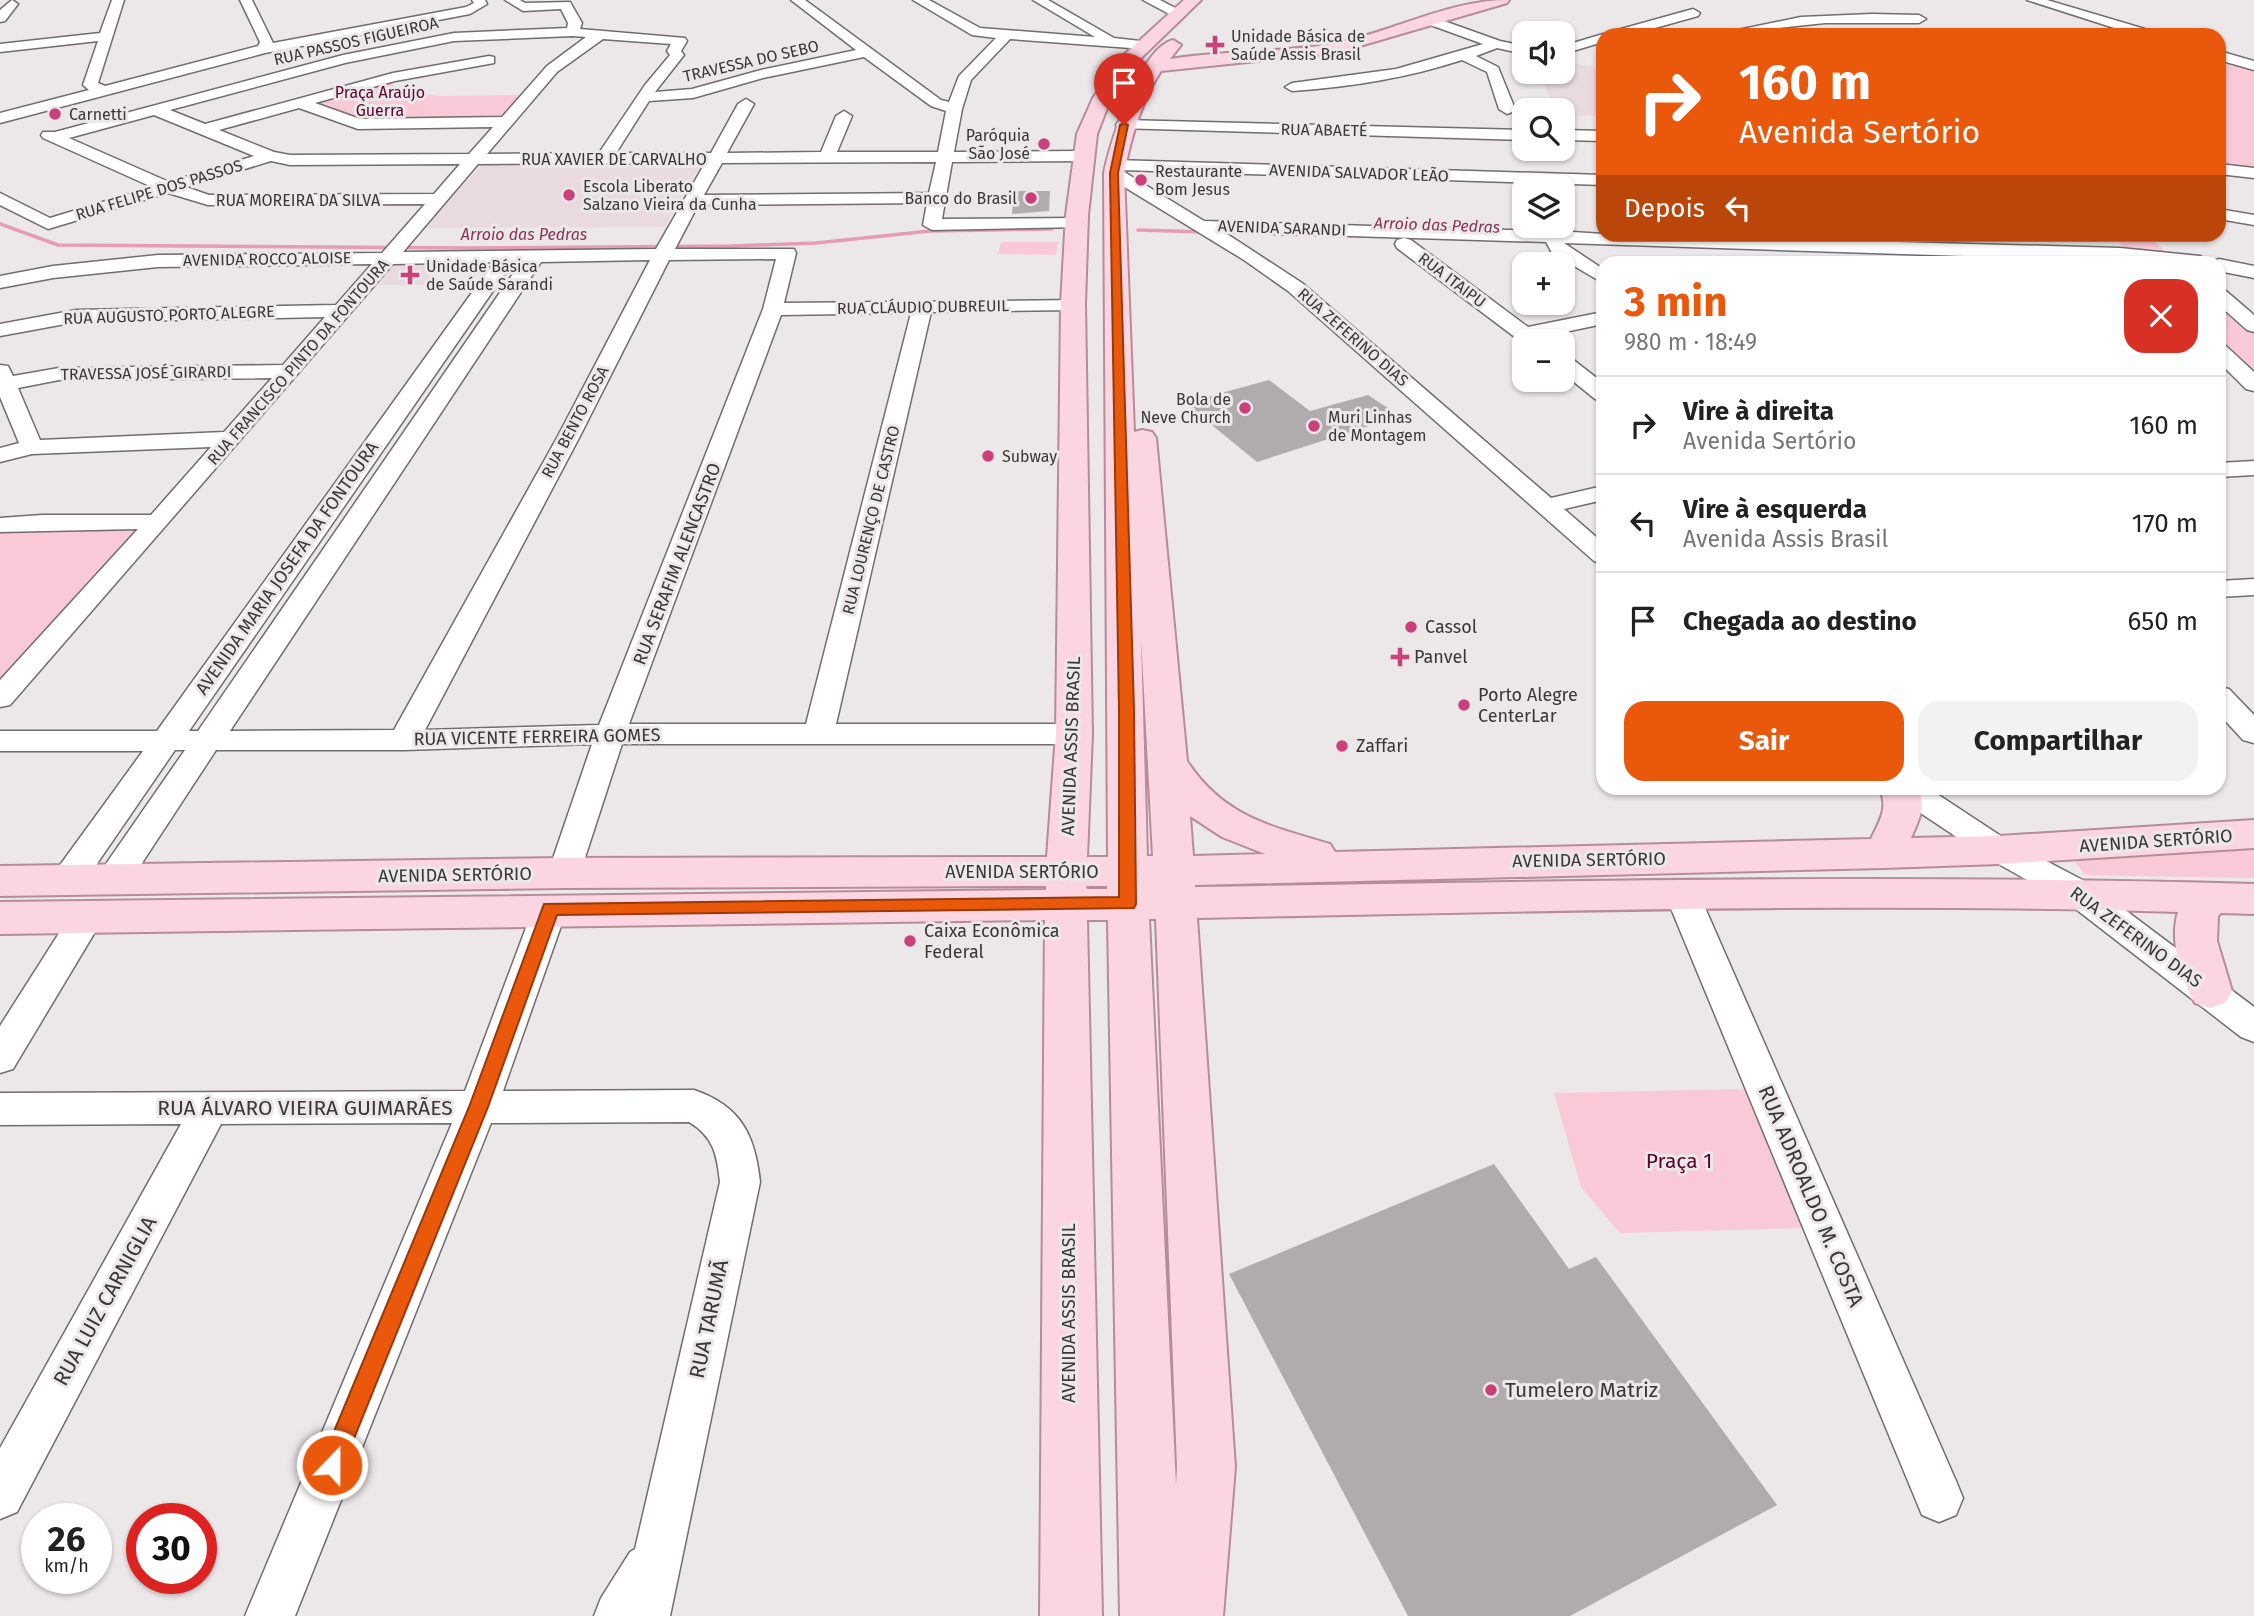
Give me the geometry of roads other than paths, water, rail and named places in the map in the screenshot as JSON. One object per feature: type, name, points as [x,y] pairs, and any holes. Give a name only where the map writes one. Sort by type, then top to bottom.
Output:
[{"type":"main road","name":"AVENIDA ASSIS BRASIL","points":[[1071,1616],[1066,889],[1074,734],[1073,303],[1076,223],[1087,134],[1102,98],[1123,68],[1146,43],[1193,0]]},
{"type":"main road","points":[[1123,68],[1157,63],[1291,55],[1354,44],[1501,0]]},
{"type":"main road","points":[[1178,13],[1187,31],[1157,63],[1128,112],[1114,169],[1126,710],[1150,887],[1206,1467],[1192,1616]]},
{"type":"main road","points":[[1102,98],[1107,103],[1104,114],[1106,117],[1116,124],[1124,125]]},
{"type":"main road","points":[[1083,156],[1101,170],[1114,169]]},
{"type":"main road","points":[[1117,345],[1138,401],[1168,761],[1150,887],[1151,1616]]},
{"type":"main road","points":[[1126,710],[1168,761],[1192,797],[1221,821],[1263,841],[1359,864]]},
{"type":"main road","points":[[1884,854],[1901,817],[1902,795]]},
{"type":"main road","name":"AVENIDA SERTÓRIO","points":[[1150,887],[1359,864],[1884,854],[2077,847],[2254,834]]},
{"type":"main road","points":[[2077,847],[2062,861],[2063,872],[2080,894]]},
{"type":"main road","name":"AVENIDA SERTÓRIO","points":[[0,881],[113,880],[557,891],[1150,887],[1682,894],[2080,894],[2254,899]]},
{"type":"main road","name":"AVENIDA SERTÓRIO","points":[[0,918],[87,917],[557,891]]},
{"type":"main road","points":[[2210,898],[2198,913],[2197,940],[2199,960],[2210,991]]},
{"type":"street","points":[[104,91],[90,85],[118,0]]},
{"type":"street","points":[[246,0],[265,45]]},
{"type":"street","points":[[797,0],[936,103],[954,109]]},
{"type":"street","points":[[919,0],[977,32],[1100,39]]},
{"type":"street","points":[[1029,0],[1100,39]]},
{"type":"street","points":[[1039,0],[1100,39]]},
{"type":"street","points":[[1149,0],[1178,13]]},
{"type":"street","points":[[1864,0],[1893,28]]},
{"type":"street","points":[[1763,28],[1785,23],[1883,18],[1923,23],[1901,0]]},
{"type":"street","points":[[2033,0],[2127,28]]},
{"type":"street","points":[[2049,0],[2143,28]]},
{"type":"street","points":[[193,60],[372,19],[470,9],[488,2],[523,7],[565,5],[575,23],[572,32]]},
{"type":"street","points":[[0,18],[6,3]]},
{"type":"street","points":[[1640,28],[1693,13]]},
{"type":"street","points":[[1623,18],[1650,25]]},
{"type":"street","points":[[1430,20],[1512,47]]},
{"type":"street","points":[[964,26],[1146,43]]},
{"type":"street","name":"RUA PASSOS FIGUEIROA","points":[[54,137],[343,59],[474,35],[602,33],[673,45],[677,55],[657,68],[642,91]]},
{"type":"street","name":"RUA FRANCISCO PINTO DA FONTOURA","points":[[0,698],[158,522],[339,311],[394,252],[558,63],[602,33]]},
{"type":"street","points":[[1007,34],[964,79],[954,109],[932,225],[1076,223]]},
{"type":"street","points":[[0,48],[106,36]]},
{"type":"street","points":[[1575,46],[1596,40]]},
{"type":"street","points":[[1292,87],[1413,76],[1496,44]]},
{"type":"street","points":[[1,117],[265,45]]},
{"type":"street","name":"TRAVESSA DO SEBO","points":[[642,91],[693,93],[761,74],[866,52]]},
{"type":"street","points":[[2226,55],[2250,62]]},
{"type":"street","points":[[1465,56],[1493,70],[1507,109]]},
{"type":"street","points":[[206,129],[393,76],[489,60]]},
{"type":"street","points":[[2226,64],[2250,62]]},
{"type":"street","points":[[595,150],[642,91]]},
{"type":"street","points":[[595,150],[642,91]]},
{"type":"street","points":[[299,103],[358,124],[506,122]]},
{"type":"street","name":"RUA BENTO ROSA","points":[[404,740],[569,436],[665,250],[746,104]]},
{"type":"street","name":"RUA XAVIER DE CARVALHO","points":[[155,110],[270,156],[309,160],[475,159],[595,150],[717,159],[1083,156]]},
{"type":"street","points":[[827,158],[844,116]]},
{"type":"street","name":"RUA MOREIRA DA SILVA","points":[[1,117],[54,137],[191,197],[228,201],[440,199]]},
{"type":"street","name":"RUA ABAETÉ","points":[[1124,125],[1512,134]]},
{"type":"street","points":[[1575,135],[1596,136]]},
{"type":"street","name":"RUA FELIPE DOS PASSOS","points":[[0,198],[48,224],[270,156]]},
{"type":"street","name":"AVENIDA SALVADOR LEÃO","points":[[1114,169],[1512,183]]},
{"type":"street","name":"RUA ZEFERINO DIAS","points":[[1114,169],[1155,201],[1213,232],[1295,287],[1596,550]]},
{"type":"street","points":[[2226,170],[2254,173]]},
{"type":"street","name":"AVENIDA SALVADOR LEÃO","points":[[1575,182],[1596,180]]},
{"type":"street","points":[[1575,188],[1596,189]]},
{"type":"street","points":[[694,200],[938,198]]},
{"type":"street","points":[[2226,215],[2254,220]]},
{"type":"street","name":"AVENIDA SARANDI","points":[[1213,232],[1596,241]]},
{"type":"street","name":"AVENIDA SARANDI","points":[[1213,232],[1404,244],[1553,239],[1722,253],[1825,249],[1922,256]]},
{"type":"street","points":[[1553,239],[1596,272]]},
{"type":"street","name":"AVENIDA SARANDI","points":[[1635,242],[2057,256]]},
{"type":"street","points":[[2108,242],[2121,256]]},
{"type":"street","points":[[2161,243],[2175,256]]},
{"type":"street","name":"RUA ITAIPU","points":[[1404,244],[1517,329]]},
{"type":"street","name":"AVENIDA ROCCO ALOISE","points":[[0,282],[53,272],[158,261],[394,252],[508,256],[665,250],[788,253]]},
{"type":"street","name":"RUA SERAFIM ALENCASTRO","points":[[270,1616],[478,1107],[557,891],[610,734],[773,309],[788,253]]},
{"type":"street","points":[[1722,253],[1728,256]]},
{"type":"street","name":"AVENIDA MARIA JOSEFA DA FONTOURA","points":[[67,881],[508,256]]},
{"type":"street","name":"AVENIDA MARIA JOSEFA DA FONTOURA","points":[[113,880],[535,256]]},
{"type":"street","points":[[2226,266],[2254,272]]},
{"type":"street","points":[[2226,277],[2254,282]]},
{"type":"street","points":[[2226,301],[2254,326]]},
{"type":"street","name":"RUA CLÁUDIO DUBREUIL","points":[[773,309],[1073,303]]},
{"type":"street","name":"RUA LOURENÇO DE CASTRO","points":[[820,733],[922,307]]},
{"type":"street","name":"RUA AUGUSTO PORTO ALEGRE","points":[[0,330],[76,316],[339,311]]},
{"type":"street","points":[[1562,329],[1596,320]]},
{"type":"street","points":[[2226,357],[2252,381]]},
{"type":"street","name":"TRAVESSA JOSÉ GIRARDI","points":[[3,377],[59,373],[287,371]]},
{"type":"street","points":[[1575,372],[1596,389]]},
{"type":"street","points":[[3,377],[32,447]]},
{"type":"street","points":[[2226,380],[2252,381]]},
{"type":"street","points":[[0,456],[32,447],[229,439]]},
{"type":"street","points":[[370,451],[404,450]]},
{"type":"street","points":[[2226,470],[2254,468]]},
{"type":"street","points":[[1546,506],[1596,495]]},
{"type":"street","points":[[0,525],[42,522],[158,522]]},
{"type":"street","points":[[2226,589],[2254,587]]},
{"type":"street","points":[[2226,703],[2254,733]]},
{"type":"street","name":"RUA VICENTE FERREIRA GOMES","points":[[0,741],[404,740],[610,734],[1074,734]]},
{"type":"street","name":"RUA ZEFERINO DIAS","points":[[1916,795],[1999,850],[2080,894],[2254,1027]]},
{"type":"street","name":"RUA ADROALDO M. COSTA","points":[[1682,894],[1939,1498]]},
{"type":"street","points":[[0,1058],[87,917]]},
{"type":"street","name":"RUA ÁLVARO VIEIRA GUIMARÃES","points":[[0,1109],[694,1106]]},
{"type":"street","name":"RUA TARUMÃ","points":[[645,1616],[740,1182],[738,1157],[732,1138],[712,1114],[694,1106]]},
{"type":"street","name":"RUA LUIZ CARNIGLIA","points":[[0,1495],[210,1108]]},
{"type":"street","points":[[619,1616],[659,1550]]},
{"type":"waterway","name":"Arroio das Pedras","points":[[0,224],[58,245],[468,248],[732,246],[816,243],[930,231],[1052,229]]},
{"type":"waterway","name":"Arroio das Pedras","points":[[1138,230],[1205,232]]},
{"type":"waterway","name":"Arroio das Pedras","points":[[1216,232],[1338,236]]},
{"type":"waterway","name":"Arroio das Pedras","points":[[2226,272],[2231,273]]},
{"type":"place","name":"Unidade Básica de Saúde Assis Brasil","points":[[1215,45]]},
{"type":"place","name":"Carnetti","points":[[55,114]]},
{"type":"place","name":"Paróquia São José","points":[[1044,144]]},
{"type":"place","name":"Restaurante Bom Jesus","points":[[1141,180]]},
{"type":"place","name":"Escola Liberato Salzano Vieira da Cunha","points":[[569,195]]},
{"type":"place","name":"Banco do Brasil","points":[[1031,198]]},
{"type":"place","name":"Unidade Básica de Saúde Sarandi","points":[[410,275]]},
{"type":"place","name":"Bola de Neve Church","points":[[1245,408]]},
{"type":"place","name":"Muri Linhas de Montagem","points":[[1314,426]]},
{"type":"place","name":"Subway","points":[[988,456]]},
{"type":"place","name":"Cassol","points":[[1411,627]]},
{"type":"place","name":"Panvel","points":[[1400,657]]},
{"type":"place","name":"Porto Alegre CenterLar","points":[[1464,705]]},
{"type":"place","name":"Zaffari","points":[[1342,746]]},
{"type":"place","name":"Caixa Econômica Federal","points":[[910,941]]},
{"type":"place","name":"Tumelero Matriz","points":[[1491,1390]]},
{"type":"park label","name":"Praça Araújo Guerra","points":[[380,101]]},
{"type":"park label","name":"Praça 1","points":[[1679,1161]]}]
